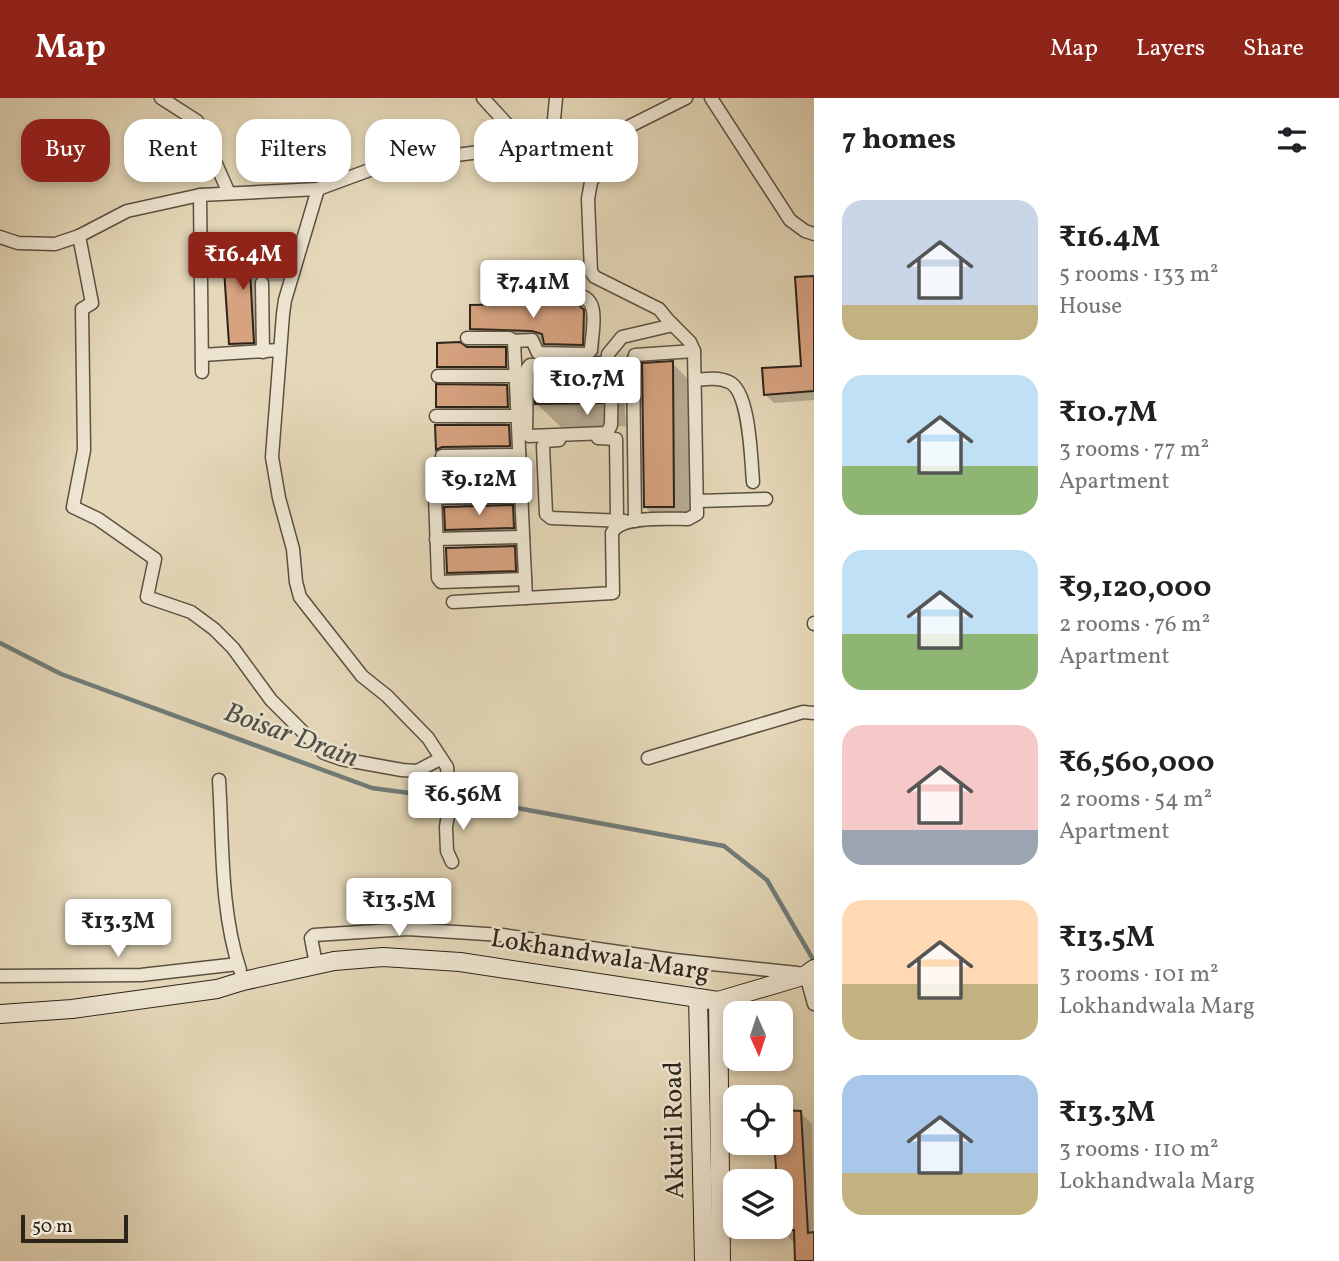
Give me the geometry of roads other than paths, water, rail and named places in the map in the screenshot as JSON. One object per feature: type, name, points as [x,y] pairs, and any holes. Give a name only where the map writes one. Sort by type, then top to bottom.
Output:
[{"type":"street","points":[[161,98],[197,121],[228,191]]},
{"type":"street","points":[[483,98],[502,119]]},
{"type":"street","points":[[554,119],[556,98]]},
{"type":"street","points":[[638,122],[686,98]]},
{"type":"street","points":[[711,98],[790,220],[805,231],[814,233]]},
{"type":"street","points":[[0,237],[18,243],[55,244],[79,236],[127,211],[228,191],[318,189],[386,164],[474,152]]},
{"type":"street","points":[[591,182],[590,272],[594,277],[659,309],[690,342],[694,351],[697,514],[688,519],[626,521],[551,518],[546,514],[543,446],[546,441],[611,437],[616,439],[626,521]]},
{"type":"street","points":[[318,189],[283,314],[272,457],[279,498],[293,549],[300,597],[362,676],[387,695],[428,738],[443,763],[450,802],[446,827],[447,851],[452,862]]},
{"type":"street","points":[[200,195],[202,372]]},
{"type":"street","points":[[79,236],[92,303],[82,309],[84,450],[73,507],[98,519],[155,559],[147,597],[191,612],[214,629],[233,648],[271,700],[324,753],[341,759],[402,770],[417,771],[443,763]]},
{"type":"street","points":[[201,247],[273,243]]},
{"type":"street","points":[[262,283],[263,352]]},
{"type":"street","points":[[572,295],[583,295],[590,300],[593,308],[591,351]]},
{"type":"street","points":[[263,315],[283,314]]},
{"type":"street","points":[[607,363],[530,365],[527,369],[528,436],[607,433],[611,425],[612,375],[607,363],[611,349],[622,337],[673,325]]},
{"type":"street","points":[[467,338],[532,340],[538,354],[587,354],[591,351],[611,349]]},
{"type":"street","points":[[514,341],[526,598]]},
{"type":"street","points":[[202,355],[279,350]]},
{"type":"street","points":[[626,521],[634,357],[694,351]]},
{"type":"street","points":[[438,376],[515,376]]},
{"type":"street","points":[[695,380],[717,379],[730,382],[739,389],[744,406],[753,482]]},
{"type":"street","points":[[436,416],[517,416]]},
{"type":"street","points":[[442,456],[519,455]]},
{"type":"street","points":[[434,469],[440,582],[525,579]]},
{"type":"street","points":[[435,498],[521,496]]},
{"type":"street","points":[[698,500],[766,499]]},
{"type":"street","points":[[453,602],[613,593],[612,533],[615,527],[626,521]]},
{"type":"street","points":[[436,539],[523,537]]},
{"type":"street","points":[[648,758],[803,712],[814,713]]},
{"type":"street","points":[[0,976],[241,972],[228,916],[219,780]]},
{"type":"street","points":[[316,964],[311,938],[314,935],[408,929],[502,935],[674,960],[809,972],[814,1004]]},
{"type":"street","name":"Lokhandwala Marg","points":[[0,1014],[85,1007],[217,989],[241,972],[383,957],[433,959],[718,1001],[809,972]]},
{"type":"street","name":"Akurli Road","points":[[698,998],[704,1261]]},
{"type":"street","name":"Akurli Road","points":[[718,1001],[721,1261]]},
{"type":"waterway","name":"Boisar Drain","points":[[0,643],[61,674],[372,788],[506,806],[724,846],[767,880],[814,961]]}]
